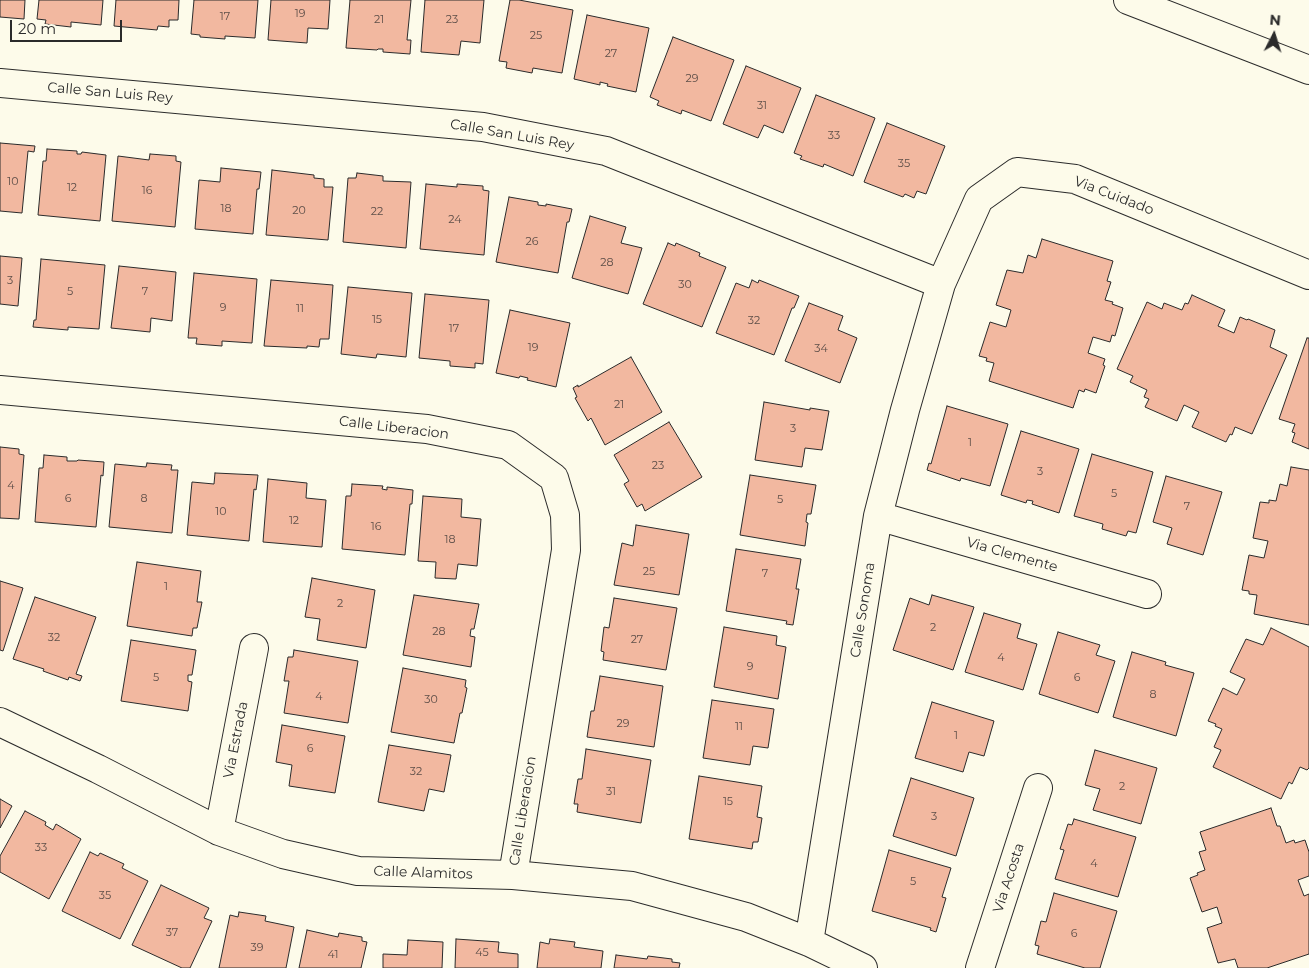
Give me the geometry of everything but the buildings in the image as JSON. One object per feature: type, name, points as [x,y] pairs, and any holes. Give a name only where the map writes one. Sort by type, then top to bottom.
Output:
[{"type":"main road","points":[[1128,0],[1309,70]]},
{"type":"main road","name":"Calle San Luis Rey","points":[[0,83],[483,127],[606,152],[941,284]]},
{"type":"main road","name":"Via Cuidado","points":[[941,284],[979,199],[1017,172],[1075,179],[1309,275]]},
{"type":"main road","name":"Calle Sonoma","points":[[809,942],[878,516],[905,410],[941,284]]},
{"type":"main road","name":"Calle Liberacion","points":[[0,390],[427,429],[508,446],[554,478],[565,515],[566,550],[513,875]]},
{"type":"main road","name":"Via Clemente","points":[[878,516],[1147,594]]},
{"type":"main road","name":"Via Estrada","points":[[219,831],[254,648]]},
{"type":"main road","name":"Calle Alamitos","points":[[0,722],[98,769],[219,831],[282,854],[358,871],[513,875],[632,886],[746,917],[809,942],[863,968]]},
{"type":"main road","name":"Via Acosta","points":[[980,968],[1038,788]]}]
